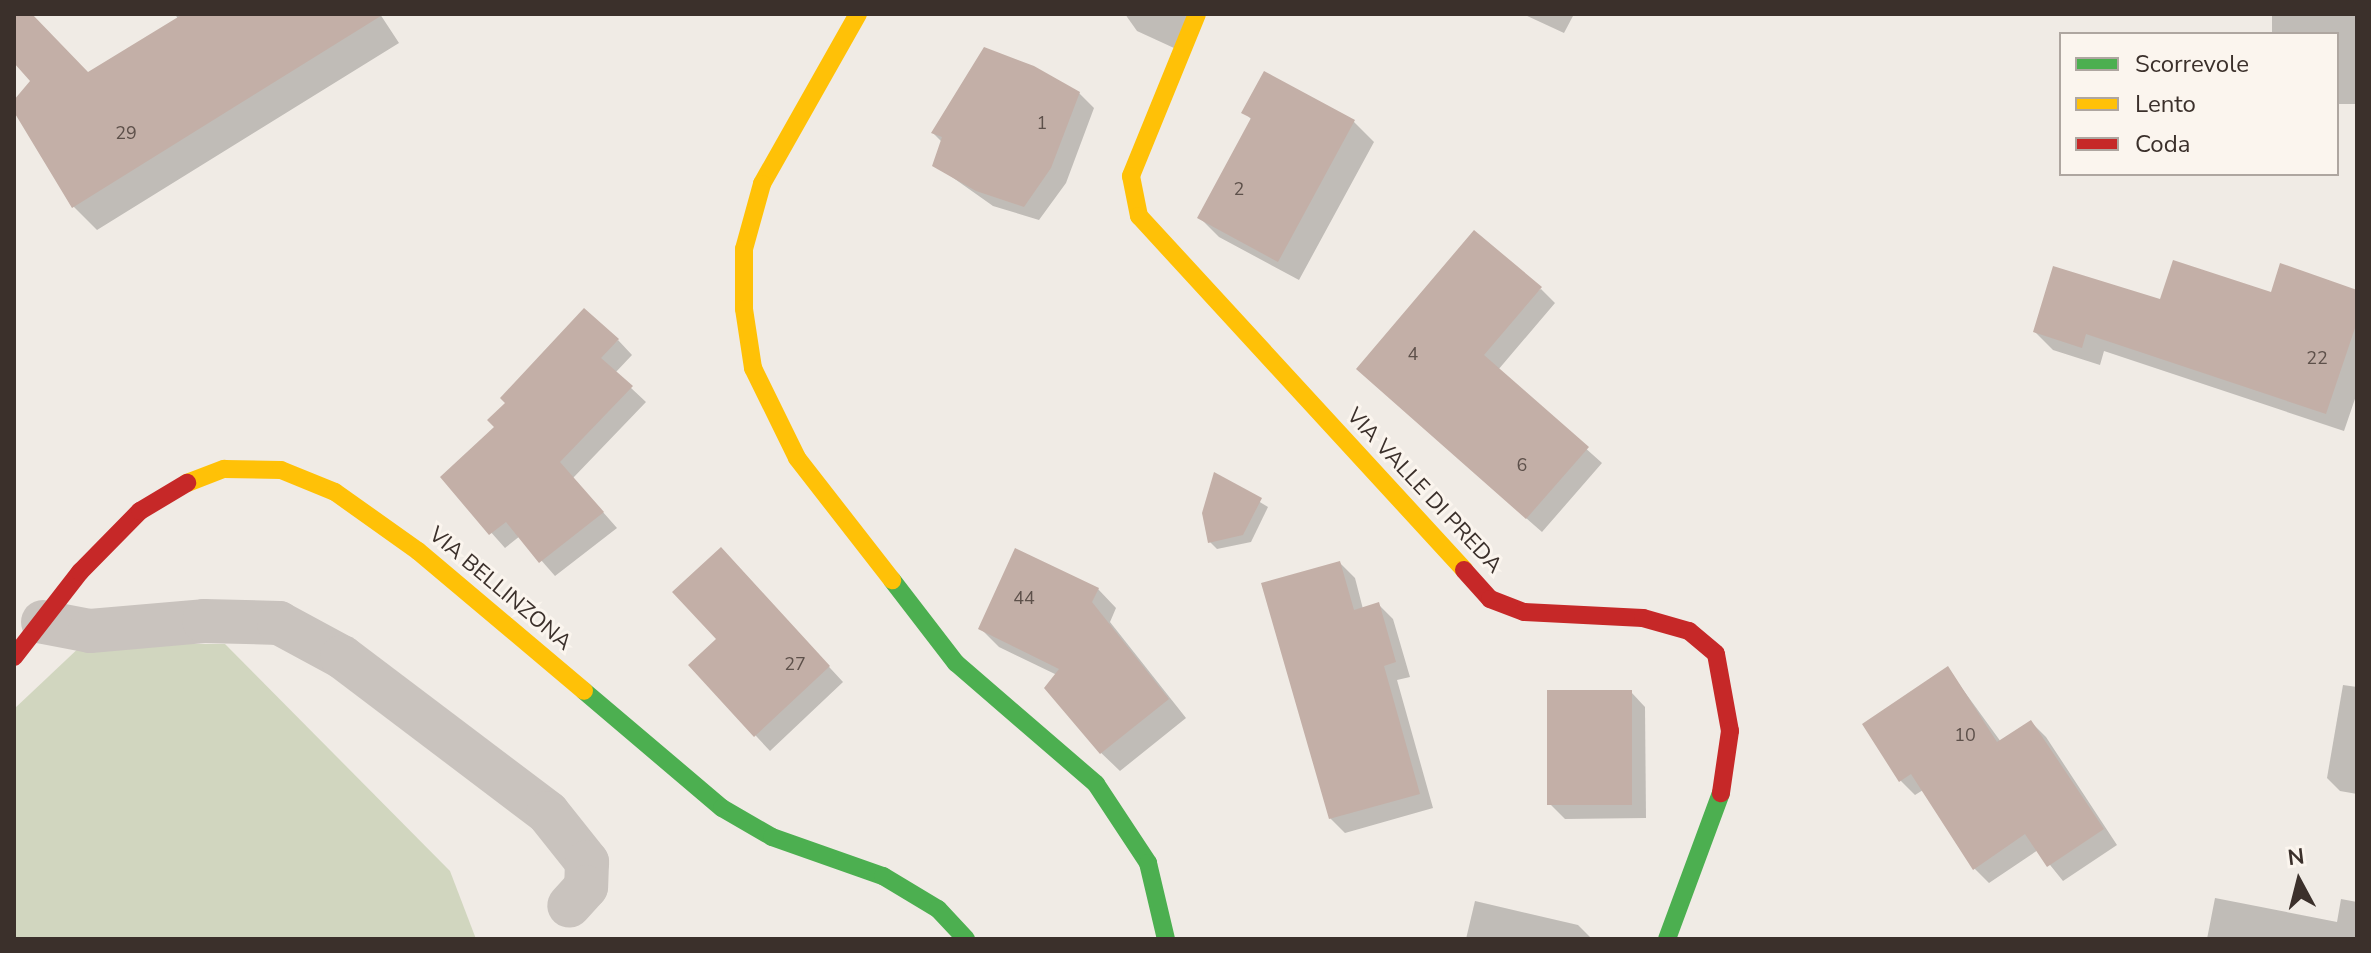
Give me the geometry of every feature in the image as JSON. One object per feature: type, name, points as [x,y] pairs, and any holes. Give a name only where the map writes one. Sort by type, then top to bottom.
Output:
[{"type":"street","points":[[858,14],[762,184],[744,249],[744,309],[753,368],[797,458],[956,663],[1096,784],[1148,863],[1166,939]]},
{"type":"street","name":"VIA VALLE DI PREDA","points":[[1197,14],[1131,176],[1139,216],[1490,599],[1524,612],[1643,618],[1689,631],[1716,654],[1730,731],[1725,782],[1667,939]]},
{"type":"street","name":"VIA BELLINZONA","points":[[14,657],[80,572],[140,511],[186,483],[224,469],[281,470],[335,492],[418,551],[722,808],[772,837],[883,876],[938,909],[966,939]]},
{"type":"street","points":[[43,622],[90,631],[204,621],[279,623],[292,630],[342,657],[548,813],[587,862],[586,887],[569,906]]},
{"type":"green space","points":[[83,644],[225,644],[450,871],[476,939],[14,939],[14,709]]},
{"type":"building","points":[[14,14],[32,14],[88,72],[183,14],[384,14],[72,208],[14,112],[14,100],[30,81],[14,63]]},
{"type":"building","points":[[984,47],[1034,66],[1080,92],[1051,168],[1024,207],[976,191],[932,166],[942,137],[931,133]]},
{"type":"building","points":[[1264,71],[1355,120],[1278,262],[1197,218],[1251,118],[1241,113]]},
{"type":"building","points":[[1474,230],[1542,287],[1484,355],[1589,447],[1526,519],[1356,369]]},
{"type":"building","points":[[2173,260],[2271,292],[2280,263],[2357,290],[2357,322],[2326,414],[2086,334],[2082,348],[2033,332],[2053,266],[2160,299]]},
{"type":"building","points":[[584,308],[619,339],[601,358],[633,386],[560,462],[604,512],[539,563],[506,522],[489,535],[440,477],[494,427],[487,420],[505,403],[500,398]]},
{"type":"building","points":[[1214,472],[1262,498],[1243,535],[1208,543],[1202,513]]},
{"type":"building","points":[[721,547],[830,666],[754,737],[688,665],[716,639],[672,592]]},
{"type":"building","points":[[1015,548],[1099,588],[1092,602],[1169,699],[1100,754],[1044,688],[1059,669],[978,629]]},
{"type":"building","points":[[1340,561],[1354,610],[1379,602],[1396,662],[1384,666],[1420,794],[1329,819],[1261,583]]},
{"type":"building","points":[[1948,666],[1997,742],[2031,720],[2104,829],[2047,867],[2025,834],[1973,870],[1911,774],[1899,782],[1862,724]]},
{"type":"building","points":[[1547,690],[1632,690],[1632,805],[1547,805]]},
{"type":"traffic: fast","points":[[892,580],[956,663],[1096,784],[1148,863],[1166,939]]},
{"type":"traffic: fast","points":[[584,691],[722,808],[772,837],[883,876],[938,909],[966,939]]},
{"type":"traffic: fast","points":[[1667,939],[1721,793]]},
{"type":"traffic: slow","points":[[858,14],[762,184],[744,249],[744,309],[753,368],[797,458],[892,580]]},
{"type":"traffic: slow","points":[[1197,14],[1131,176],[1139,216],[1464,570]]},
{"type":"traffic: slow","points":[[187,483],[224,469],[281,470],[335,492],[418,551],[584,691]]},
{"type":"traffic: jam","points":[[14,657],[80,572],[140,511],[187,483]]},
{"type":"traffic: jam","points":[[1464,570],[1490,599],[1524,612],[1643,618],[1689,631],[1716,654],[1730,731],[1721,793]]}]
